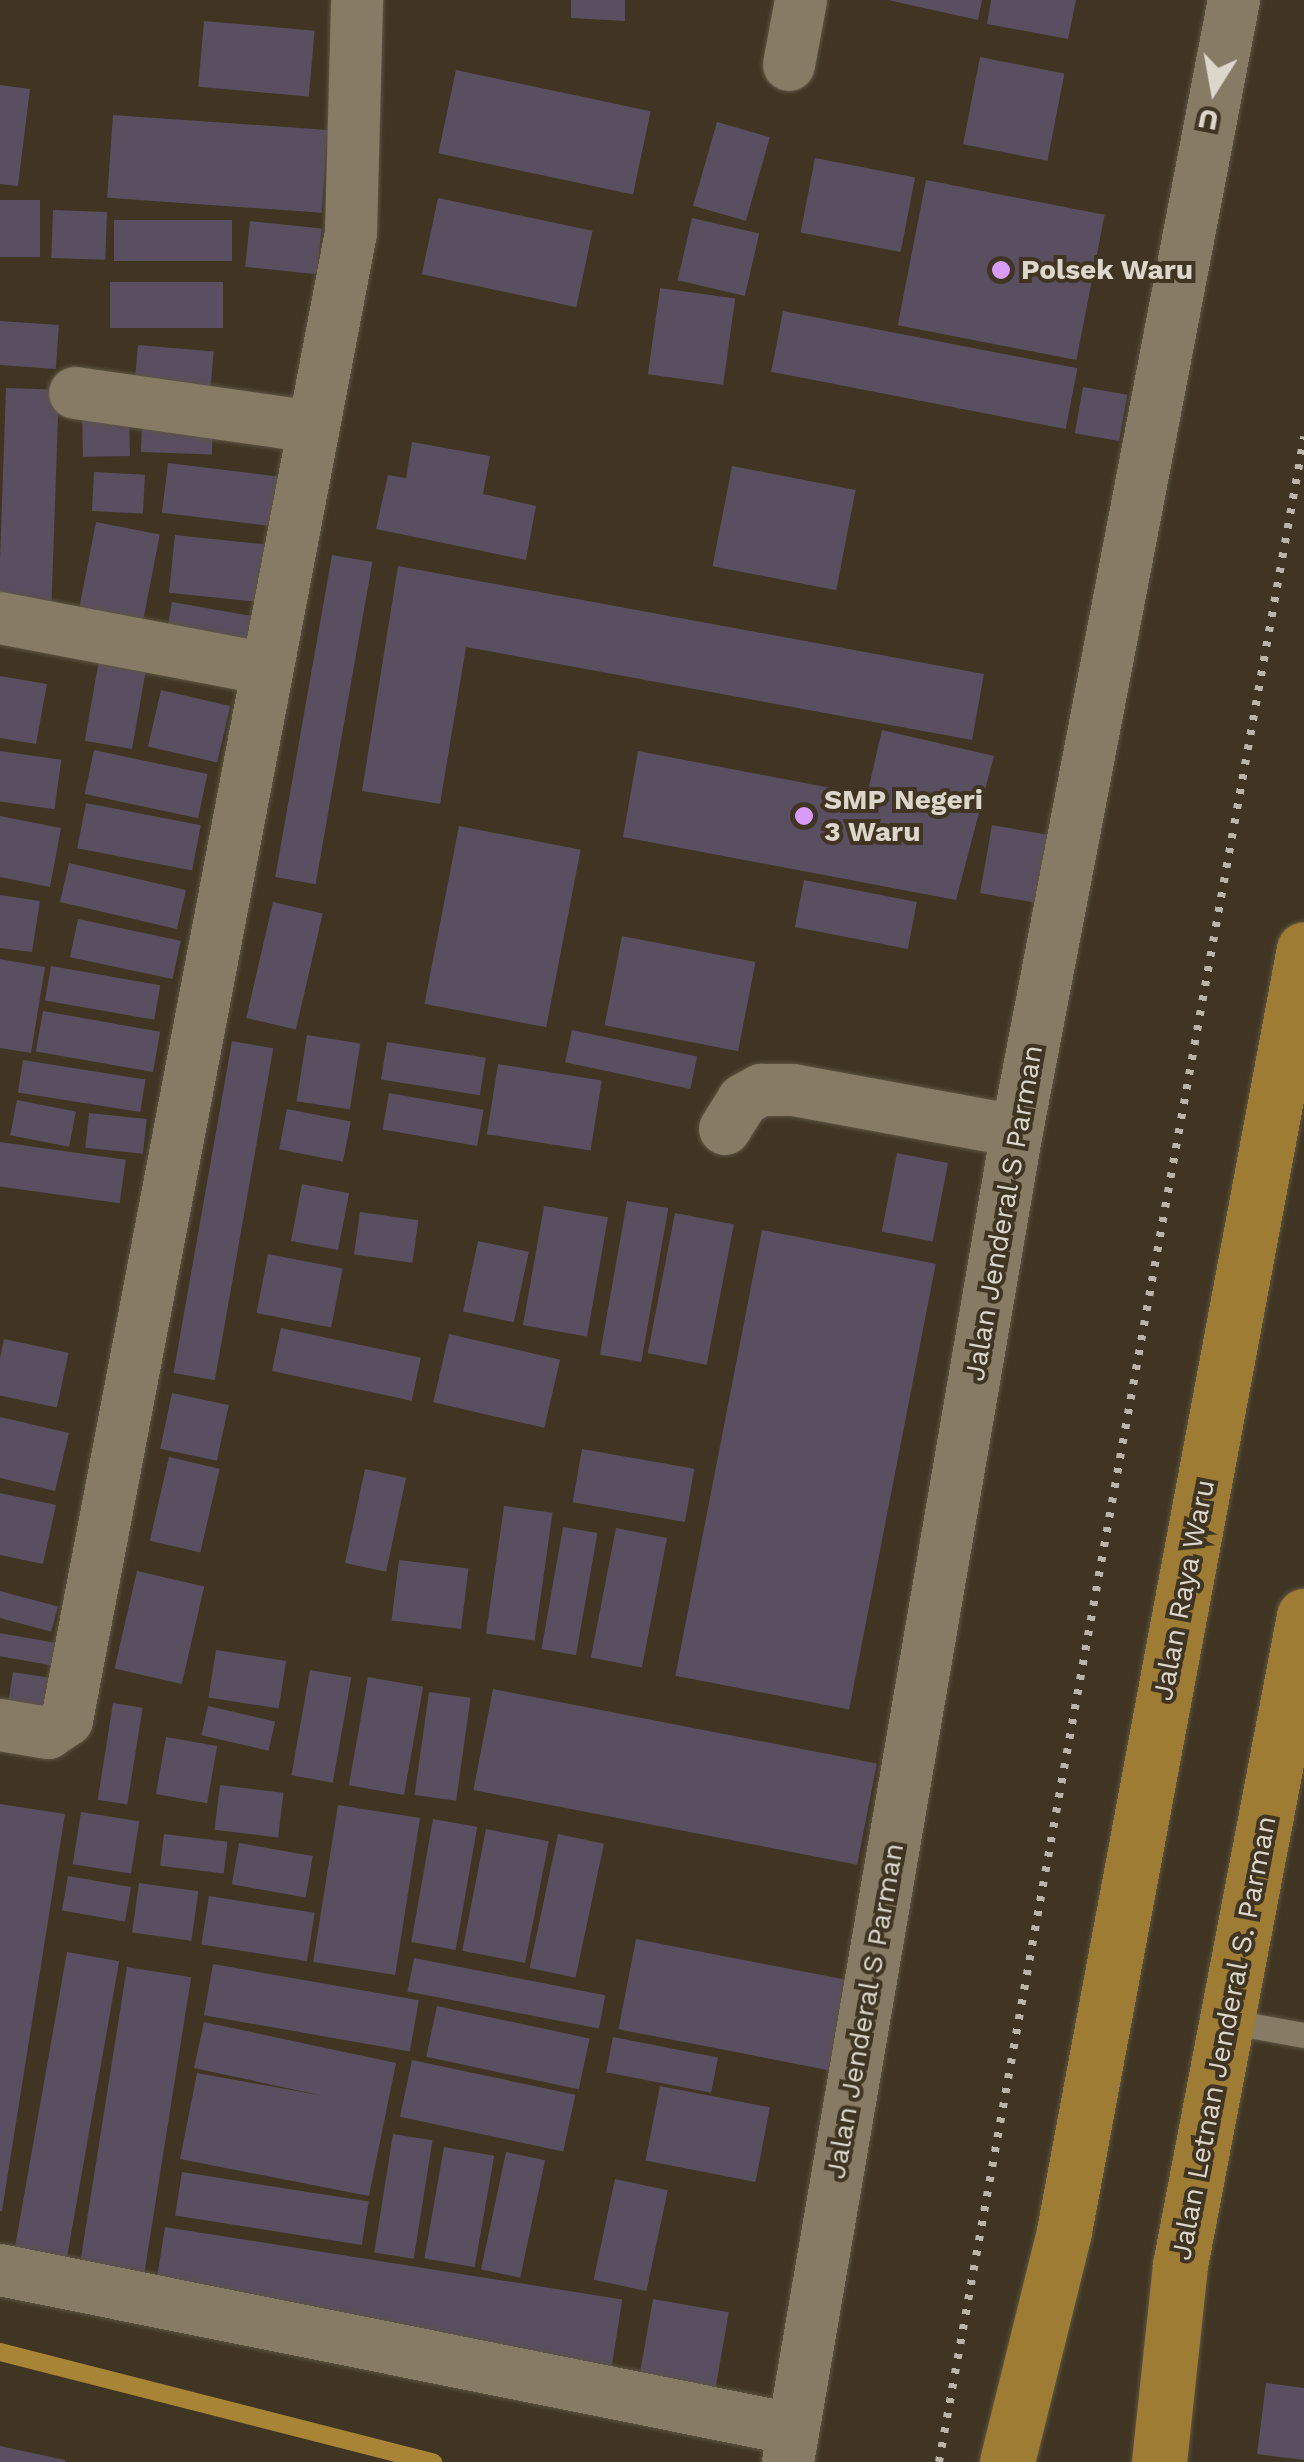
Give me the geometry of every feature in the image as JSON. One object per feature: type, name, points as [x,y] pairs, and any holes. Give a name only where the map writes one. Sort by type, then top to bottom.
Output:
[{"type":"highway","name":"Jalan Raya Waru","points":[[1064,2231],[1304,949]]},
{"type":"highway","name":"Jalan Letnan Jenderal S. Parman","points":[[1159,2462],[1180,2264],[1304,1616]]},
{"type":"highway","points":[[1007,2462],[1064,2231]]},
{"type":"highway","points":[[1040,2462],[1064,2231]]},
{"type":"highway","points":[[1123,2462],[1180,2264]]},
{"type":"street","points":[[0,1725],[48,1733],[67,1720],[351,233],[357,0]]},
{"type":"street","points":[[789,65],[802,0]]},
{"type":"street","name":"Jalan Jenderal S Parman","points":[[790,2446],[1017,1131],[1234,0]]},
{"type":"street","points":[[75,394],[313,428]]},
{"type":"street","points":[[0,618],[267,668]]},
{"type":"street","points":[[725,1129],[743,1100],[761,1090],[792,1090],[1017,1131]]},
{"type":"street","points":[[0,2270],[790,2446]]},
{"type":"lane","points":[[1226,2020],[1304,2035]]},
{"type":"building","points":[[571,0],[625,0],[625,21],[571,18]]},
{"type":"building","points":[[888,0],[982,0],[978,20]]},
{"type":"building","points":[[991,0],[1076,0],[1068,39],[987,24]]},
{"type":"building","points":[[204,21],[315,31],[309,96],[198,87]]},
{"type":"building","points":[[980,57],[1064,73],[1047,161],[963,144]]},
{"type":"building","points":[[456,70],[651,111],[633,195],[438,153]]},
{"type":"building","points":[[0,85],[30,89],[18,186],[0,184]]},
{"type":"building","points":[[113,115],[327,130],[322,213],[107,198]]},
{"type":"building","points":[[717,122],[770,137],[746,221],[693,206]]},
{"type":"building","points":[[815,158],[915,177],[901,252],[800,233]]},
{"type":"building","name":"Polsek Waru","points":[[926,180],[1105,215],[1076,360],[898,325]]},
{"type":"building","points":[[438,198],[593,231],[576,307],[422,274]]},
{"type":"building","points":[[0,200],[40,200],[40,257],[0,257]]},
{"type":"building","points":[[53,210],[107,212],[105,260],[51,258]]},
{"type":"building","points":[[692,218],[759,234],[745,296],[678,280]]},
{"type":"building","points":[[114,220],[232,220],[232,261],[114,261]]},
{"type":"building","points":[[250,221],[322,229],[317,274],[245,267]]},
{"type":"building","points":[[110,282],[223,282],[223,328],[110,328]]},
{"type":"building","points":[[660,288],[735,299],[723,385],[648,374]]},
{"type":"building","points":[[783,311],[1077,368],[1066,429],[771,372]]},
{"type":"building","points":[[0,321],[59,325],[56,369],[0,365]]},
{"type":"building","points":[[138,345],[214,352],[210,393],[134,387]]},
{"type":"building","points":[[1083,387],[1127,395],[1119,441],[1075,433]]},
{"type":"building","points":[[6,388],[59,390],[51,609],[0,607]]},
{"type":"building","points":[[129,405],[130,456],[83,457],[82,406]]},
{"type":"building","points":[[142,422],[213,424],[212,454],[141,452]]},
{"type":"building","points":[[412,442],[490,456],[483,494],[536,506],[526,560],[376,529],[388,475],[406,478]]},
{"type":"building","points":[[168,463],[279,477],[273,526],[162,513]]},
{"type":"building","points":[[732,466],[856,490],[836,590],[713,566]]},
{"type":"building","points":[[94,472],[145,475],[143,514],[92,511]]},
{"type":"building","points":[[96,522],[160,534],[142,626],[78,613]]},
{"type":"building","points":[[175,535],[268,545],[262,603],[169,593]]},
{"type":"building","points":[[332,555],[372,562],[316,884],[275,877]]},
{"type":"building","points":[[398,566],[984,674],[972,740],[466,647],[440,804],[362,791]]},
{"type":"building","points":[[172,602],[256,617],[249,653],[166,638]]},
{"type":"building","points":[[99,660],[146,668],[132,749],[85,741]]},
{"type":"building","points":[[0,676],[47,684],[36,744],[0,738]]},
{"type":"building","points":[[161,690],[230,706],[217,762],[148,747]]},
{"type":"building","name":"SMP Negeri 3 Waru","points":[[882,730],[994,756],[956,900],[623,837],[638,751],[867,795]]},
{"type":"building","points":[[94,750],[207,774],[198,818],[85,794]]},
{"type":"building","points":[[0,751],[61,760],[54,809],[0,801]]},
{"type":"building","points":[[86,803],[201,825],[192,870],[77,848]]},
{"type":"building","points":[[0,816],[61,828],[50,887],[0,877]]},
{"type":"building","points":[[992,825],[1052,836],[1040,904],[980,893]]},
{"type":"building","points":[[459,826],[581,850],[546,1027],[424,1004]]},
{"type":"building","points":[[69,863],[186,890],[177,929],[60,902]]},
{"type":"building","points":[[804,880],[917,902],[908,949],[795,927]]},
{"type":"building","points":[[0,895],[40,901],[32,952],[0,948]]},
{"type":"building","points":[[273,902],[323,913],[296,1029],[246,1018]]},
{"type":"building","points":[[78,919],[181,941],[173,979],[70,957]]},
{"type":"building","points":[[622,936],[756,962],[738,1051],[605,1025]]},
{"type":"building","points":[[0,959],[45,967],[31,1053],[0,1048]]},
{"type":"building","points":[[51,966],[160,985],[154,1020],[45,1000]]},
{"type":"building","points":[[43,1011],[160,1032],[153,1072],[36,1051]]},
{"type":"building","points":[[572,1030],[697,1057],[690,1089],[565,1062]]},
{"type":"building","points":[[307,1035],[360,1043],[350,1110],[297,1101]]},
{"type":"building","points":[[232,1041],[273,1048],[215,1380],[173,1373]]},
{"type":"building","points":[[387,1042],[486,1058],[480,1095],[381,1080]]},
{"type":"building","points":[[23,1060],[145,1079],[140,1112],[18,1093]]},
{"type":"building","points":[[498,1064],[602,1080],[591,1151],[487,1134]]},
{"type":"building","points":[[389,1093],[484,1110],[477,1146],[383,1129]]},
{"type":"building","points":[[17,1100],[76,1111],[69,1147],[10,1135]]},
{"type":"building","points":[[287,1109],[351,1121],[343,1162],[279,1149]]},
{"type":"building","points":[[89,1113],[147,1119],[143,1154],[85,1148]]},
{"type":"building","points":[[0,1142],[126,1160],[120,1203],[0,1186]]},
{"type":"building","points":[[897,1153],[948,1163],[933,1241],[882,1232]]},
{"type":"building","points":[[302,1184],[349,1193],[338,1250],[291,1241]]},
{"type":"building","points":[[627,1201],[668,1208],[641,1362],[600,1355]]},
{"type":"building","points":[[544,1206],[608,1217],[587,1336],[523,1325]]},
{"type":"building","points":[[360,1212],[418,1220],[412,1263],[354,1255]]},
{"type":"building","points":[[675,1213],[734,1224],[707,1365],[648,1353]]},
{"type":"building","points":[[762,1230],[936,1264],[849,1709],[675,1676]]},
{"type":"building","points":[[478,1241],[529,1252],[514,1322],[463,1311]]},
{"type":"building","points":[[268,1254],[343,1269],[331,1327],[257,1313]]},
{"type":"building","points":[[281,1328],[421,1358],[412,1401],[272,1371]]},
{"type":"building","points":[[449,1334],[560,1360],[544,1428],[433,1402]]},
{"type":"building","points":[[4,1339],[69,1353],[57,1407],[0,1395]]},
{"type":"building","points":[[172,1393],[229,1405],[217,1461],[160,1449]]},
{"type":"building","points":[[0,1417],[69,1433],[55,1491],[0,1478]]},
{"type":"building","points":[[582,1449],[694,1469],[685,1522],[573,1502]]},
{"type":"building","points":[[169,1457],[220,1469],[200,1552],[150,1541]]},
{"type":"building","points":[[365,1469],[406,1478],[386,1572],[345,1563]]},
{"type":"building","points":[[0,1493],[56,1505],[43,1564],[0,1555]]},
{"type":"building","points":[[504,1506],[553,1513],[535,1641],[486,1634]]},
{"type":"building","points":[[563,1527],[597,1533],[576,1655],[541,1649]]},
{"type":"building","points":[[616,1528],[667,1538],[642,1667],[591,1658]]},
{"type":"building","points":[[399,1560],[468,1569],[461,1629],[392,1621]]},
{"type":"building","points":[[137,1571],[204,1587],[182,1684],[115,1668]]},
{"type":"building","points":[[0,1591],[58,1607],[51,1632],[0,1618]]},
{"type":"building","points":[[0,1633],[56,1643],[52,1666],[0,1656]]},
{"type":"building","points":[[216,1650],[286,1661],[279,1709],[208,1697]]},
{"type":"building","points":[[310,1670],[351,1677],[333,1783],[291,1775]]},
{"type":"building","points":[[13,1672],[53,1678],[48,1710],[8,1704]]},
{"type":"building","points":[[368,1677],[423,1687],[404,1795],[349,1785]]},
{"type":"building","points":[[493,1689],[877,1764],[857,1865],[473,1790]]},
{"type":"building","points":[[429,1692],[471,1698],[456,1801],[415,1795]]},
{"type":"building","points":[[113,1703],[143,1708],[127,1804],[98,1800]]},
{"type":"building","points":[[208,1706],[275,1722],[268,1751],[201,1735]]},
{"type":"building","points":[[166,1737],[217,1746],[207,1803],[156,1794]]},
{"type":"building","points":[[220,1785],[284,1793],[278,1837],[215,1830]]},
{"type":"building","points":[[0,1804],[65,1814],[2,2211],[0,2211]]},
{"type":"building","points":[[338,1805],[420,1818],[395,1975],[313,1962]]},
{"type":"building","points":[[81,1812],[139,1821],[131,1874],[73,1864]]},
{"type":"building","points":[[433,1819],[477,1827],[456,1950],[411,1942]]},
{"type":"building","points":[[486,1829],[549,1841],[525,1963],[462,1951]]},
{"type":"building","points":[[164,1834],[228,1842],[224,1874],[160,1866]]},
{"type":"building","points":[[558,1834],[604,1844],[575,1978],[530,1968]]},
{"type":"building","points":[[239,1843],[313,1856],[306,1897],[232,1884]]},
{"type":"building","points":[[68,1876],[131,1887],[125,1922],[62,1910]]},
{"type":"building","points":[[139,1883],[198,1891],[191,1941],[132,1933]]},
{"type":"building","points":[[209,1896],[315,1913],[307,1961],[201,1944]]},
{"type":"building","points":[[636,1939],[846,1980],[829,2070],[618,2029]]},
{"type":"building","points":[[67,1952],[119,1961],[66,2264],[14,2254]]},
{"type":"building","points":[[414,1958],[605,1995],[599,2029],[408,1991]]},
{"type":"building","points":[[213,1964],[419,2000],[410,2052],[204,2015]]},
{"type":"building","points":[[127,1967],[191,1977],[142,2288],[78,2278]]},
{"type":"building","points":[[437,2006],[590,2038],[579,2089],[426,2057]]},
{"type":"building","points":[[204,2022],[396,2063],[369,2196],[180,2159],[197,2073],[324,2096],[194,2068]]},
{"type":"building","points":[[613,2037],[718,2057],[711,2093],[606,2072]]},
{"type":"building","points":[[412,2060],[575,2095],[563,2151],[400,2117]]},
{"type":"building","points":[[660,2086],[770,2107],[755,2182],[645,2161]]},
{"type":"building","points":[[393,2134],[433,2140],[414,2259],[374,2253]]},
{"type":"building","points":[[444,2147],[494,2156],[475,2267],[424,2258]]},
{"type":"building","points":[[506,2152],[545,2160],[520,2278],[481,2269]]},
{"type":"building","points":[[182,2172],[369,2202],[362,2245],[175,2215]]},
{"type":"building","points":[[615,2179],[668,2190],[646,2291],[594,2280]]},
{"type":"building","points":[[165,2227],[622,2299],[612,2367],[154,2294]]},
{"type":"building","points":[[653,2299],[729,2312],[715,2390],[639,2377]]},
{"type":"building","points":[[1266,2383],[1304,2388],[1304,2460],[1257,2454]]},
{"type":"building","points":[[0,2446],[65,2460],[65,2462],[0,2462]]},
{"type":"waterway","points":[[0,2352],[433,2462]]},
{"type":"railway","points":[[939,2462],[1304,437]]},
{"type":"place","name":"Polsek Waru","points":[[1001,270]]},
{"type":"place","name":"SMP Negeri 3 Waru","points":[[804,816]]}]
